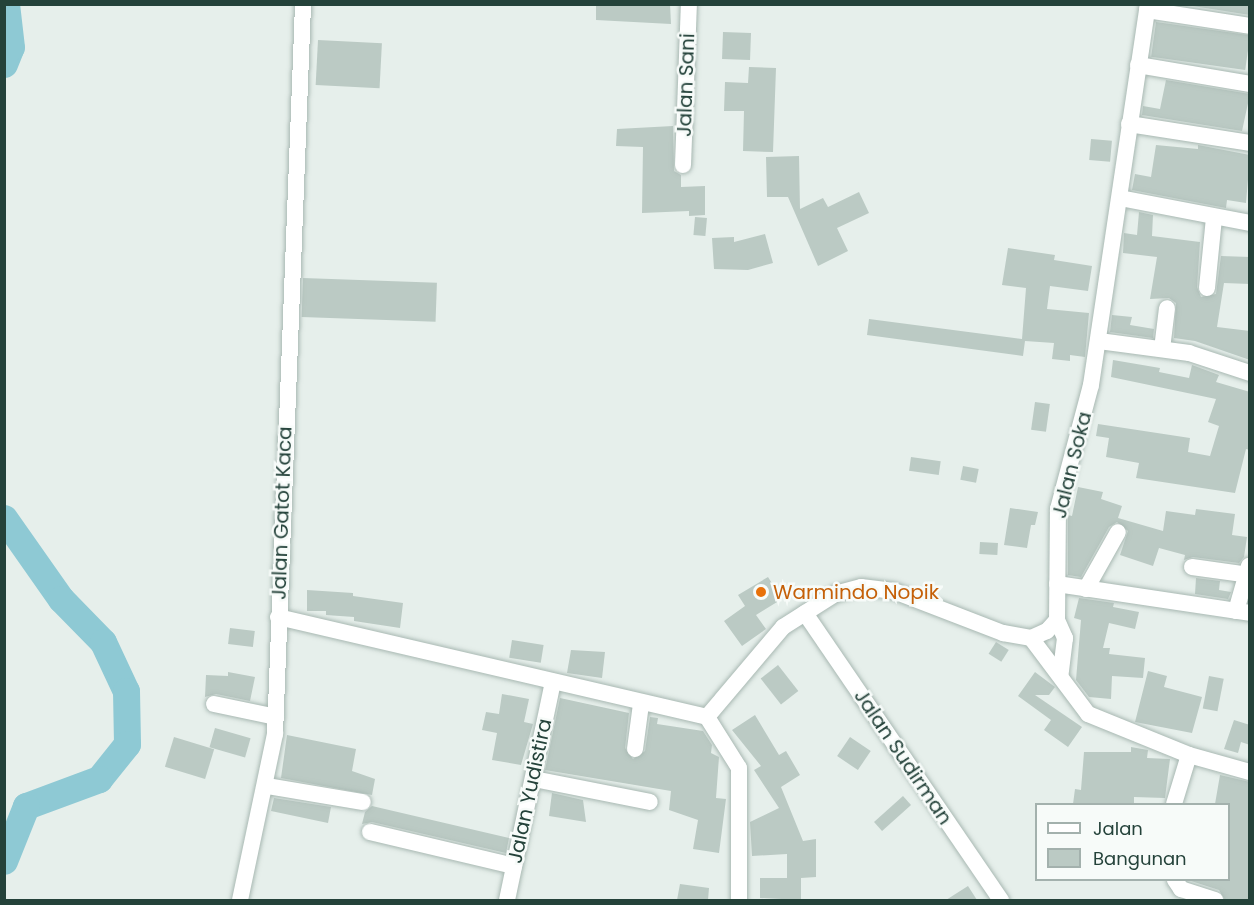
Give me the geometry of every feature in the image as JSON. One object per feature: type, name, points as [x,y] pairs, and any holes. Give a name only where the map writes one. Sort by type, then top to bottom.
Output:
[{"type":"street","name":"Jalan Gatot Kaca","points":[[303,4],[278,617],[640,704],[707,717]]},
{"type":"street","name":"Jalan Sani","points":[[683,165],[689,4]]},
{"type":"street","points":[[1148,7],[1250,26]]},
{"type":"street","name":"Jalan Soka","points":[[1060,676],[1065,638],[1057,620],[1058,509],[1083,426],[1100,340],[1129,124],[1148,7]]},
{"type":"street","points":[[1138,65],[1250,84]]},
{"type":"street","points":[[1129,124],[1250,143]]},
{"type":"street","points":[[1120,198],[1214,219],[1250,223]]},
{"type":"street","points":[[1207,288],[1214,219]]},
{"type":"street","points":[[1162,349],[1167,308]]},
{"type":"street","points":[[1100,340],[1189,353],[1250,373]]},
{"type":"street","points":[[1086,589],[1118,532]]},
{"type":"street","points":[[1057,584],[1243,612],[1249,571],[1192,567]]},
{"type":"street","points":[[739,900],[739,768],[707,717],[783,627],[835,594],[861,587],[894,591],[1002,633],[1031,638],[1047,632],[1057,620]]},
{"type":"street","name":"Jalan Sudirman","points":[[805,614],[1001,900]]},
{"type":"street","points":[[240,900],[267,786],[276,717],[278,617]]},
{"type":"street","points":[[1031,638],[1088,714],[1189,755],[1250,772]]},
{"type":"street","name":"Jalan Yudistira","points":[[507,900],[553,682]]},
{"type":"street","points":[[214,704],[276,717]]},
{"type":"street","points":[[635,749],[640,704]]},
{"type":"street","points":[[1174,803],[1189,755]]},
{"type":"street","points":[[534,778],[651,802]]},
{"type":"street","points":[[267,786],[363,802]]},
{"type":"street","points":[[370,832],[514,866]]},
{"type":"street","points":[[1176,881],[1181,889],[1215,900]]},
{"type":"building","points":[[596,4],[670,4],[671,24],[596,20]]},
{"type":"building","points":[[1180,4],[1250,4],[1250,15]]},
{"type":"building","points":[[1156,22],[1250,35],[1245,70],[1151,57]]},
{"type":"building","points":[[723,32],[751,33],[750,60],[722,59]]},
{"type":"building","points":[[318,40],[382,43],[380,88],[316,85]]},
{"type":"building","points":[[749,67],[776,68],[773,152],[743,151],[744,111],[724,111],[725,82],[748,83]]},
{"type":"building","points":[[1166,80],[1250,94],[1242,131],[1142,115],[1143,106],[1160,109]]},
{"type":"building","points":[[673,126],[674,171],[681,175],[681,187],[705,186],[705,215],[689,216],[689,211],[642,213],[643,147],[616,146],[617,129]]},
{"type":"building","points":[[1091,139],[1112,141],[1110,162],[1089,160]]},
{"type":"building","points":[[1156,145],[1198,149],[1198,145],[1250,155],[1246,203],[1227,200],[1226,208],[1132,190],[1135,174],[1151,177]]},
{"type":"building","points":[[799,156],[800,209],[823,198],[828,207],[859,192],[869,213],[837,228],[848,251],[818,266],[788,197],[767,197],[766,157]]},
{"type":"building","points":[[1139,212],[1153,215],[1152,236],[1200,242],[1197,287],[1201,297],[1216,294],[1221,256],[1250,257],[1250,284],[1224,283],[1217,327],[1250,331],[1250,360],[1195,341],[1174,338],[1176,303],[1169,298],[1150,299],[1157,257],[1123,253],[1124,233],[1137,235]]},
{"type":"building","points":[[695,217],[707,218],[705,236],[693,235]]},
{"type":"building","points":[[765,234],[773,263],[748,270],[714,269],[712,238],[734,237],[734,242]]},
{"type":"building","points":[[1008,248],[1055,255],[1054,260],[1092,266],[1088,291],[1050,286],[1047,309],[1089,313],[1085,357],[1070,355],[1070,361],[1052,359],[1054,343],[1025,341],[1023,356],[867,335],[869,319],[1022,339],[1026,288],[1002,285]]},
{"type":"building","points":[[303,278],[437,283],[436,322],[302,317]]},
{"type":"building","points":[[1112,315],[1132,317],[1130,325],[1154,329],[1153,338],[1110,332]]},
{"type":"building","points":[[1113,360],[1160,368],[1159,372],[1189,378],[1192,365],[1219,375],[1216,382],[1250,392],[1250,450],[1246,449],[1235,493],[1136,478],[1139,463],[1106,457],[1109,438],[1096,436],[1098,424],[1190,438],[1188,452],[1210,456],[1219,426],[1208,422],[1216,399],[1111,377]]},
{"type":"building","points":[[1035,402],[1050,404],[1046,432],[1031,430]]},
{"type":"building","points":[[911,457],[941,461],[939,475],[909,471]]},
{"type":"building","points":[[963,466],[979,469],[976,483],[960,480]]},
{"type":"building","points":[[1078,487],[1103,492],[1101,499],[1122,506],[1118,518],[1163,531],[1166,511],[1195,515],[1196,509],[1235,514],[1232,535],[1247,537],[1244,557],[1239,563],[1193,557],[1184,560],[1185,555],[1159,548],[1153,566],[1120,555],[1128,531],[1117,522],[1109,527],[1081,577],[1068,575],[1068,515],[1072,516]]},
{"type":"building","points":[[1010,508],[1038,512],[1035,525],[1031,525],[1027,548],[1004,545]]},
{"type":"building","points":[[980,542],[998,543],[997,555],[979,554]]},
{"type":"building","points":[[768,577],[782,599],[756,615],[766,629],[742,646],[724,621],[745,606],[738,595]]},
{"type":"building","points":[[1196,578],[1220,581],[1219,590],[1231,592],[1228,599],[1195,594]]},
{"type":"building","points":[[307,590],[353,593],[353,596],[403,603],[400,628],[354,621],[354,617],[326,615],[326,611],[307,611]]},
{"type":"building","points":[[1079,598],[1114,603],[1113,607],[1139,612],[1135,629],[1109,623],[1103,648],[1110,648],[1109,654],[1145,658],[1143,678],[1112,676],[1111,699],[1089,697],[1076,680],[1081,620],[1074,618]]},
{"type":"building","points":[[230,628],[255,631],[253,647],[228,644]]},
{"type":"building","points":[[512,640],[544,645],[541,663],[509,658]]},
{"type":"building","points":[[996,642],[1009,650],[1001,662],[989,654]]},
{"type":"building","points":[[571,650],[605,652],[602,678],[567,673]]},
{"type":"building","points":[[778,665],[798,691],[781,705],[761,679]]},
{"type":"building","points":[[1148,671],[1167,676],[1164,687],[1202,697],[1192,733],[1135,722]]},
{"type":"building","points":[[228,672],[255,677],[250,701],[216,694],[205,697],[206,675],[228,676]]},
{"type":"building","points":[[1035,672],[1055,687],[1049,695],[1035,695],[1082,727],[1068,747],[1044,730],[1051,720],[1018,696]]},
{"type":"building","points":[[1209,676],[1224,679],[1217,711],[1203,708]]},
{"type":"building","points":[[502,694],[529,699],[524,722],[533,724],[521,765],[492,760],[497,733],[482,730],[486,712],[499,714]]},
{"type":"building","points":[[560,698],[629,713],[625,748],[633,759],[645,751],[650,717],[658,718],[657,724],[703,731],[712,745],[711,753],[719,757],[716,798],[726,799],[719,853],[693,849],[698,820],[669,810],[671,791],[545,770]]},
{"type":"building","points":[[755,715],[779,755],[786,751],[800,775],[781,787],[803,841],[816,839],[816,877],[801,878],[801,900],[760,898],[760,878],[787,878],[787,854],[752,856],[750,822],[779,808],[754,770],[761,766],[732,730]]},
{"type":"building","points":[[1234,720],[1250,725],[1250,745],[1241,742],[1238,753],[1224,749]]},
{"type":"building","points":[[215,728],[251,738],[245,757],[209,747]]},
{"type":"building","points":[[287,735],[356,749],[352,771],[375,779],[372,795],[281,778]]},
{"type":"building","points":[[174,737],[214,749],[205,779],[165,767]]},
{"type":"building","points":[[850,737],[871,751],[858,770],[837,756]]},
{"type":"building","points":[[1131,747],[1148,750],[1147,758],[1170,759],[1165,798],[1134,797],[1134,803],[1073,803],[1075,789],[1081,790],[1084,752],[1131,752]]},
{"type":"building","points":[[1220,775],[1250,782],[1250,900],[1225,900],[1219,890],[1191,881],[1230,881],[1230,803],[1215,803]]},
{"type":"building","points":[[552,793],[583,800],[586,822],[549,816]]},
{"type":"building","points":[[903,796],[911,805],[882,831],[874,822]]},
{"type":"building","points":[[274,798],[331,807],[328,823],[271,811]]},
{"type":"building","points":[[372,806],[509,838],[506,853],[372,822],[362,824],[365,812]]},
{"type":"building","points":[[680,884],[709,888],[708,900],[677,900]]},
{"type":"building","points":[[968,886],[977,900],[946,900]]},
{"type":"waterway","points":[[4,64],[11,47],[6,4]]},
{"type":"waterway","points":[[4,518],[61,599],[103,642],[126,691],[127,744],[99,779],[26,806],[4,861]]},
{"type":"place","name":"Warmindo Nopik","points":[[761,592]]}]
